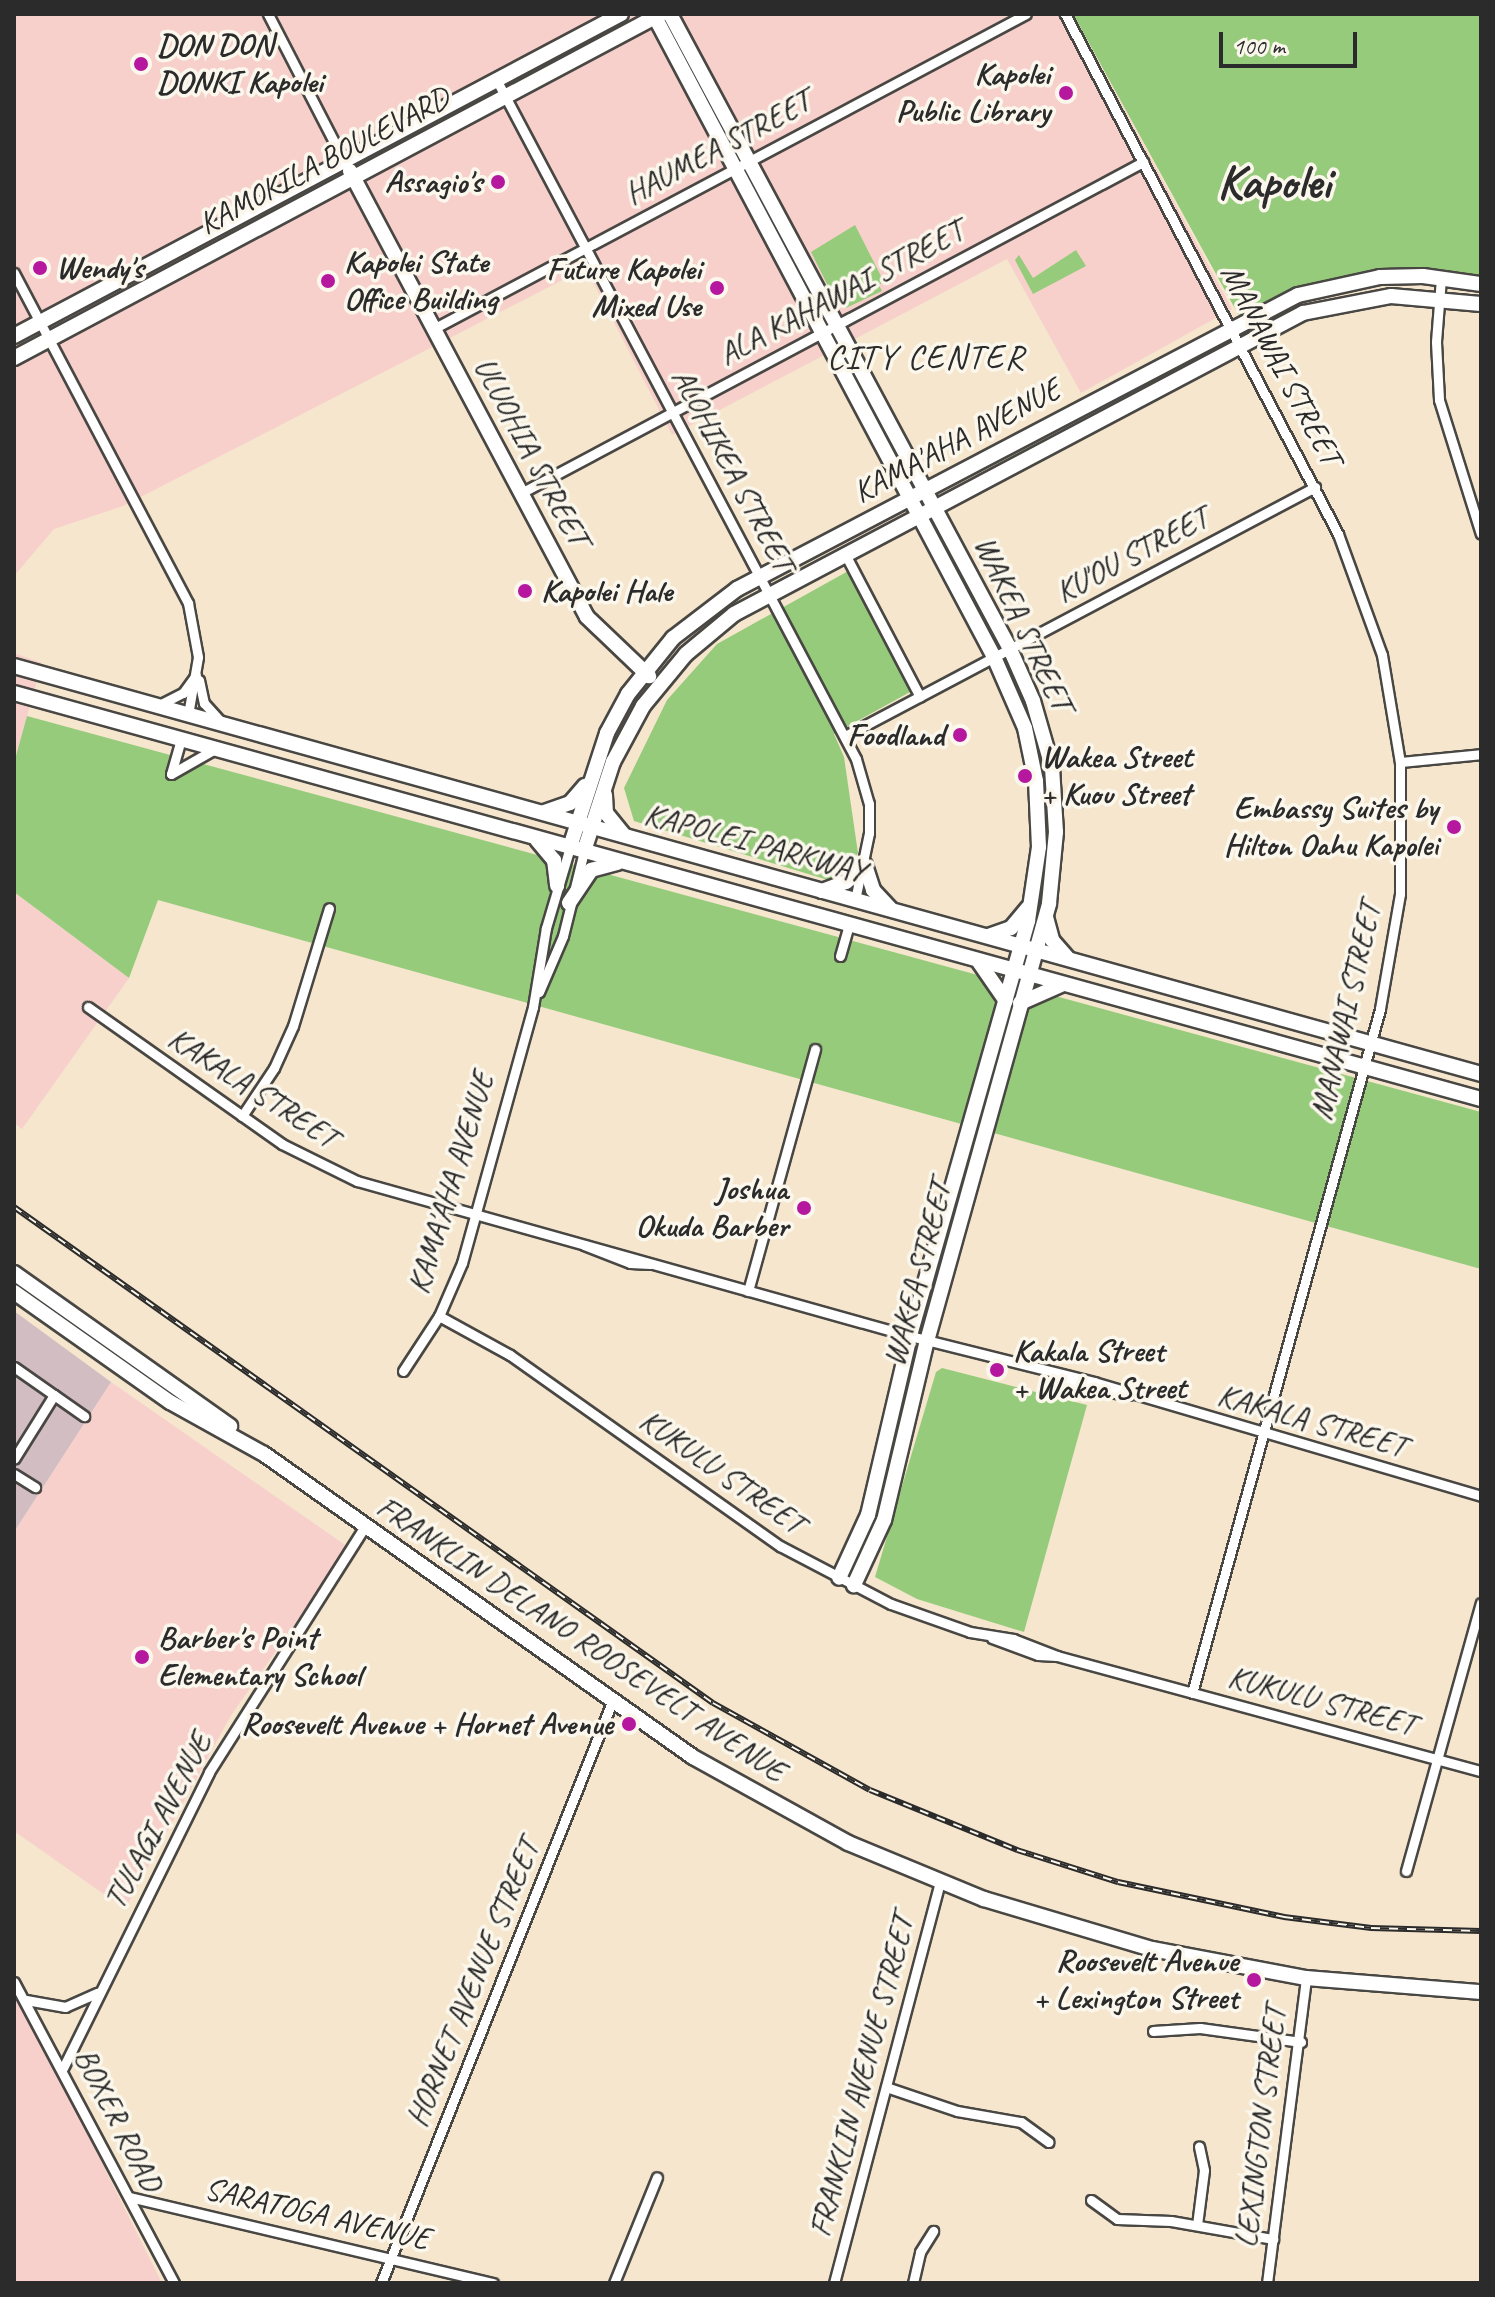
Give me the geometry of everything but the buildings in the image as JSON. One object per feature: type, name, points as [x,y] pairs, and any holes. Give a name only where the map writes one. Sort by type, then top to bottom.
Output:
[{"type":"main road","name":"KAMOKILA BOULEVARD","points":[[14,336],[621,14]]},
{"type":"main road","name":"KAMOKILA BOULEVARD","points":[[14,358],[660,15]]},
{"type":"main road","name":"WAKEA STREET","points":[[660,15],[751,160],[935,505],[1010,649],[1033,701],[1052,767],[1056,852],[1045,916],[1028,948]]},
{"type":"main road","name":"WAKEA STREET","points":[[660,15],[735,169],[994,657],[1025,728],[1036,781],[1039,847],[1030,906],[1028,948],[986,1131],[927,1340],[882,1529],[854,1585]]},
{"type":"main road","name":"ULUOHIA STREET","points":[[344,161],[587,617],[658,684]]},
{"type":"main road","name":"KAMA'AHA AVENUE","points":[[584,825],[590,779],[616,713],[643,672],[691,623],[761,576],[1232,326],[1339,283],[1441,278],[1481,284]]},
{"type":"main road","name":"KAMA'AHA AVENUE","points":[[584,825],[605,787],[623,740],[658,684],[701,640],[769,593],[1303,313],[1347,301],[1440,296],[1481,304]]},
{"type":"main road","points":[[912,463],[930,472],[956,473]]},
{"type":"main road","points":[[883,512],[895,471]]},
{"type":"main road","points":[[950,534],[951,511],[960,492]]},
{"type":"main road","points":[[888,530],[914,531],[936,545]]},
{"type":"main road","name":"KAPOLEI PARKWAY","points":[[14,666],[1481,1074]]},
{"type":"main road","name":"KAPOLEI PARKWAY","points":[[14,693],[1481,1099]]},
{"type":"main road","points":[[181,739],[188,715]]},
{"type":"main road","points":[[539,812],[570,803],[590,779]]},
{"type":"main road","points":[[605,787],[606,813],[624,836]]},
{"type":"main road","points":[[577,849],[584,825]]},
{"type":"main road","points":[[533,837],[554,860],[557,886]]},
{"type":"main road","points":[[569,903],[591,870],[624,862]]},
{"type":"main road","points":[[822,891],[846,882],[865,865],[873,890],[893,910]]},
{"type":"main road","points":[[849,924],[855,900]]},
{"type":"main road","points":[[988,936],[1011,928],[1030,906]]},
{"type":"main road","points":[[1045,916],[1052,940],[1069,959]]},
{"type":"main road","points":[[976,959],[992,974],[1013,1004],[1039,990],[1065,984]]},
{"type":"main road","name":"WAKEA STREET","points":[[839,1578],[868,1515],[910,1336],[969,1126],[1013,1004]]},
{"type":"main road","name":"FRANKLIN DELANO ROOSEVELT AVENUE","points":[[14,1273],[612,1702],[768,1802],[940,1883],[1120,1941],[1306,1978],[1481,1992]]},
{"type":"main road","name":"FRANKLIN DELANO ROOSEVELT AVENUE","points":[[14,1292],[170,1402],[264,1454]]},
{"type":"street","name":"ULUOHIA STREET","points":[[268,14],[344,161]]},
{"type":"street","name":"HAUMEA STREET","points":[[435,328],[1026,14]]},
{"type":"street","name":"MANAWAI STREET","points":[[1065,14],[1315,487],[1373,624],[1389,686],[1400,762],[1400,894],[1371,1043],[1192,1693]]},
{"type":"street","name":"ALOHIKEA STREET","points":[[496,79],[845,736],[869,804],[865,865],[855,900]]},
{"type":"street","name":"ALA KAHAWAI STREET","points":[[521,493],[1143,162]]},
{"type":"street","points":[[14,273],[188,603],[204,703],[225,725]]},
{"type":"street","points":[[1441,278],[1439,400],[1481,534]]},
{"type":"street","name":"KU'OU STREET","points":[[845,736],[1315,487]]},
{"type":"street","points":[[845,554],[920,697]]},
{"type":"street","points":[[157,706],[183,693],[198,672]]},
{"type":"street","points":[[188,715],[198,672]]},
{"type":"street","points":[[181,739],[171,774],[190,759],[216,749]]},
{"type":"street","points":[[1400,762],[1481,754]]},
{"type":"street","name":"KAMA'AHA AVENUE","points":[[403,1371],[439,1316],[476,1215],[534,1002],[557,886],[577,849]]},
{"type":"street","name":"KAMA'AHA AVENUE","points":[[534,1002],[557,954],[577,849]]},
{"type":"street","points":[[242,1116],[274,1068],[293,1026],[329,908]]},
{"type":"street","points":[[840,956],[849,924]]},
{"type":"street","name":"KAKALA STREET","points":[[88,1007],[242,1116],[335,1173],[584,1245],[630,1263],[650,1264],[1062,1377],[1081,1388],[1128,1395],[1481,1496]]},
{"type":"street","points":[[748,1291],[815,1049]]},
{"type":"street","name":"KUKULU STREET","points":[[439,1316],[499,1348],[780,1546],[911,1612],[992,1638],[1013,1639],[1057,1656],[1481,1771]]},
{"type":"street","points":[[14,1367],[84,1416]]},
{"type":"street","points":[[14,1459],[54,1395]]},
{"type":"street","points":[[14,1474],[35,1487]]},
{"type":"street","name":"TULAGI AVENUE","points":[[63,2068],[209,1772],[365,1526]]},
{"type":"street","points":[[1406,1871],[1481,1603]]},
{"type":"street","name":"HORNET AVENUE STREET","points":[[381,2283],[612,1702]]},
{"type":"street","name":"FRANKLIN AVENUE STREET","points":[[834,2283],[940,1883]]},
{"type":"street","name":"LEXINGTON STREET","points":[[1267,2283],[1301,2042],[1306,1978]]},
{"type":"street","name":"BOXER ROAD","points":[[14,1982],[63,2068],[174,2283]]},
{"type":"street","points":[[26,2000],[65,2007],[100,1991]]},
{"type":"street","points":[[1153,2031],[1200,2028],[1301,2042]]},
{"type":"street","points":[[886,2087],[957,2111],[1021,2122],[1049,2142]]},
{"type":"street","points":[[1197,2225],[1204,2170],[1199,2147]]},
{"type":"street","points":[[614,2283],[657,2177]]},
{"type":"street","name":"SARATOGA AVENUE","points":[[129,2197],[493,2283]]},
{"type":"street","points":[[1091,2200],[1117,2219],[1197,2225],[1273,2239]]},
{"type":"street","points":[[913,2283],[920,2252],[933,2231]]},
{"type":"shaded area","points":[[14,14],[1073,14],[1232,309],[1081,393],[1007,259],[672,435],[586,268],[123,506],[54,529],[14,576]]},
{"type":"shaded area","points":[[14,653],[42,663],[14,763]]},
{"type":"shaded area","points":[[14,892],[129,978],[22,1129],[14,1123]]},
{"type":"shaded area","points":[[14,1311],[111,1382],[14,1532]]},
{"type":"shaded area","name":"Barber's Point Elementary School","points":[[111,1382],[348,1547],[230,1717],[125,1909],[14,1831],[14,1532]]},
{"type":"shaded area","points":[[14,1986],[116,2191],[162,2283],[14,2283]]},
{"type":"green space","points":[[1073,14],[1481,14],[1481,281],[1400,274],[1246,317],[1238,314]]},
{"type":"green space","points":[[855,225],[884,282],[879,285],[882,291],[846,308],[834,298],[811,252]]},
{"type":"green space","points":[[1076,250],[1086,266],[1033,294],[1015,260],[1019,255],[1033,278]]},
{"type":"green space","points":[[850,570],[919,687],[834,734],[844,757],[858,853],[838,883],[634,821],[624,788],[667,700],[717,644]]},
{"type":"green space","points":[[27,716],[1481,1112],[1481,1269],[158,900],[129,978],[14,892],[14,763]]},
{"type":"green space","points":[[942,1368],[1087,1405],[1024,1632],[917,1599],[875,1577],[936,1372]]},
{"type":"railway","points":[[14,1207],[713,1703],[870,1790],[1017,1850],[1118,1882],[1284,1917],[1371,1928],[1481,1931]]},
{"type":"place","name":"DON DON DONKI Kapolei","points":[[141,64]]},
{"type":"place","name":"Kapolei Public Library","points":[[1066,93]]},
{"type":"place","name":"Assagio's","points":[[498,182]]},
{"type":"place","name":"Wendy's","points":[[40,268]]},
{"type":"place","name":"Kapolei State Office Building","points":[[328,281]]},
{"type":"place","name":"Future Kapolei Mixed Use","points":[[717,288]]},
{"type":"place","name":"Kapolei Hale","points":[[525,591]]},
{"type":"place","name":"Foodland","points":[[960,735]]},
{"type":"place","name":"Wakea Street + Kuou Street","points":[[1025,776]]},
{"type":"place","name":"Embassy Suites by Hilton Oahu Kapolei","points":[[1454,827]]},
{"type":"place","name":"Joshua Okuda Barber","points":[[804,1208]]},
{"type":"place","name":"Kakala Street + Wakea Street","points":[[997,1370]]},
{"type":"place","name":"Barber's Point Elementary School","points":[[142,1657]]},
{"type":"place","name":"Roosevelt Avenue + Hornet Avenue","points":[[629,1724]]},
{"type":"place","name":"Roosevelt Avenue + Lexington Street","points":[[1254,1980]]},
{"type":"district","name":"Kapolei","points":[[1274,183]]},
{"type":"district","name":"CITY CENTER","points":[[926,357]]}]
